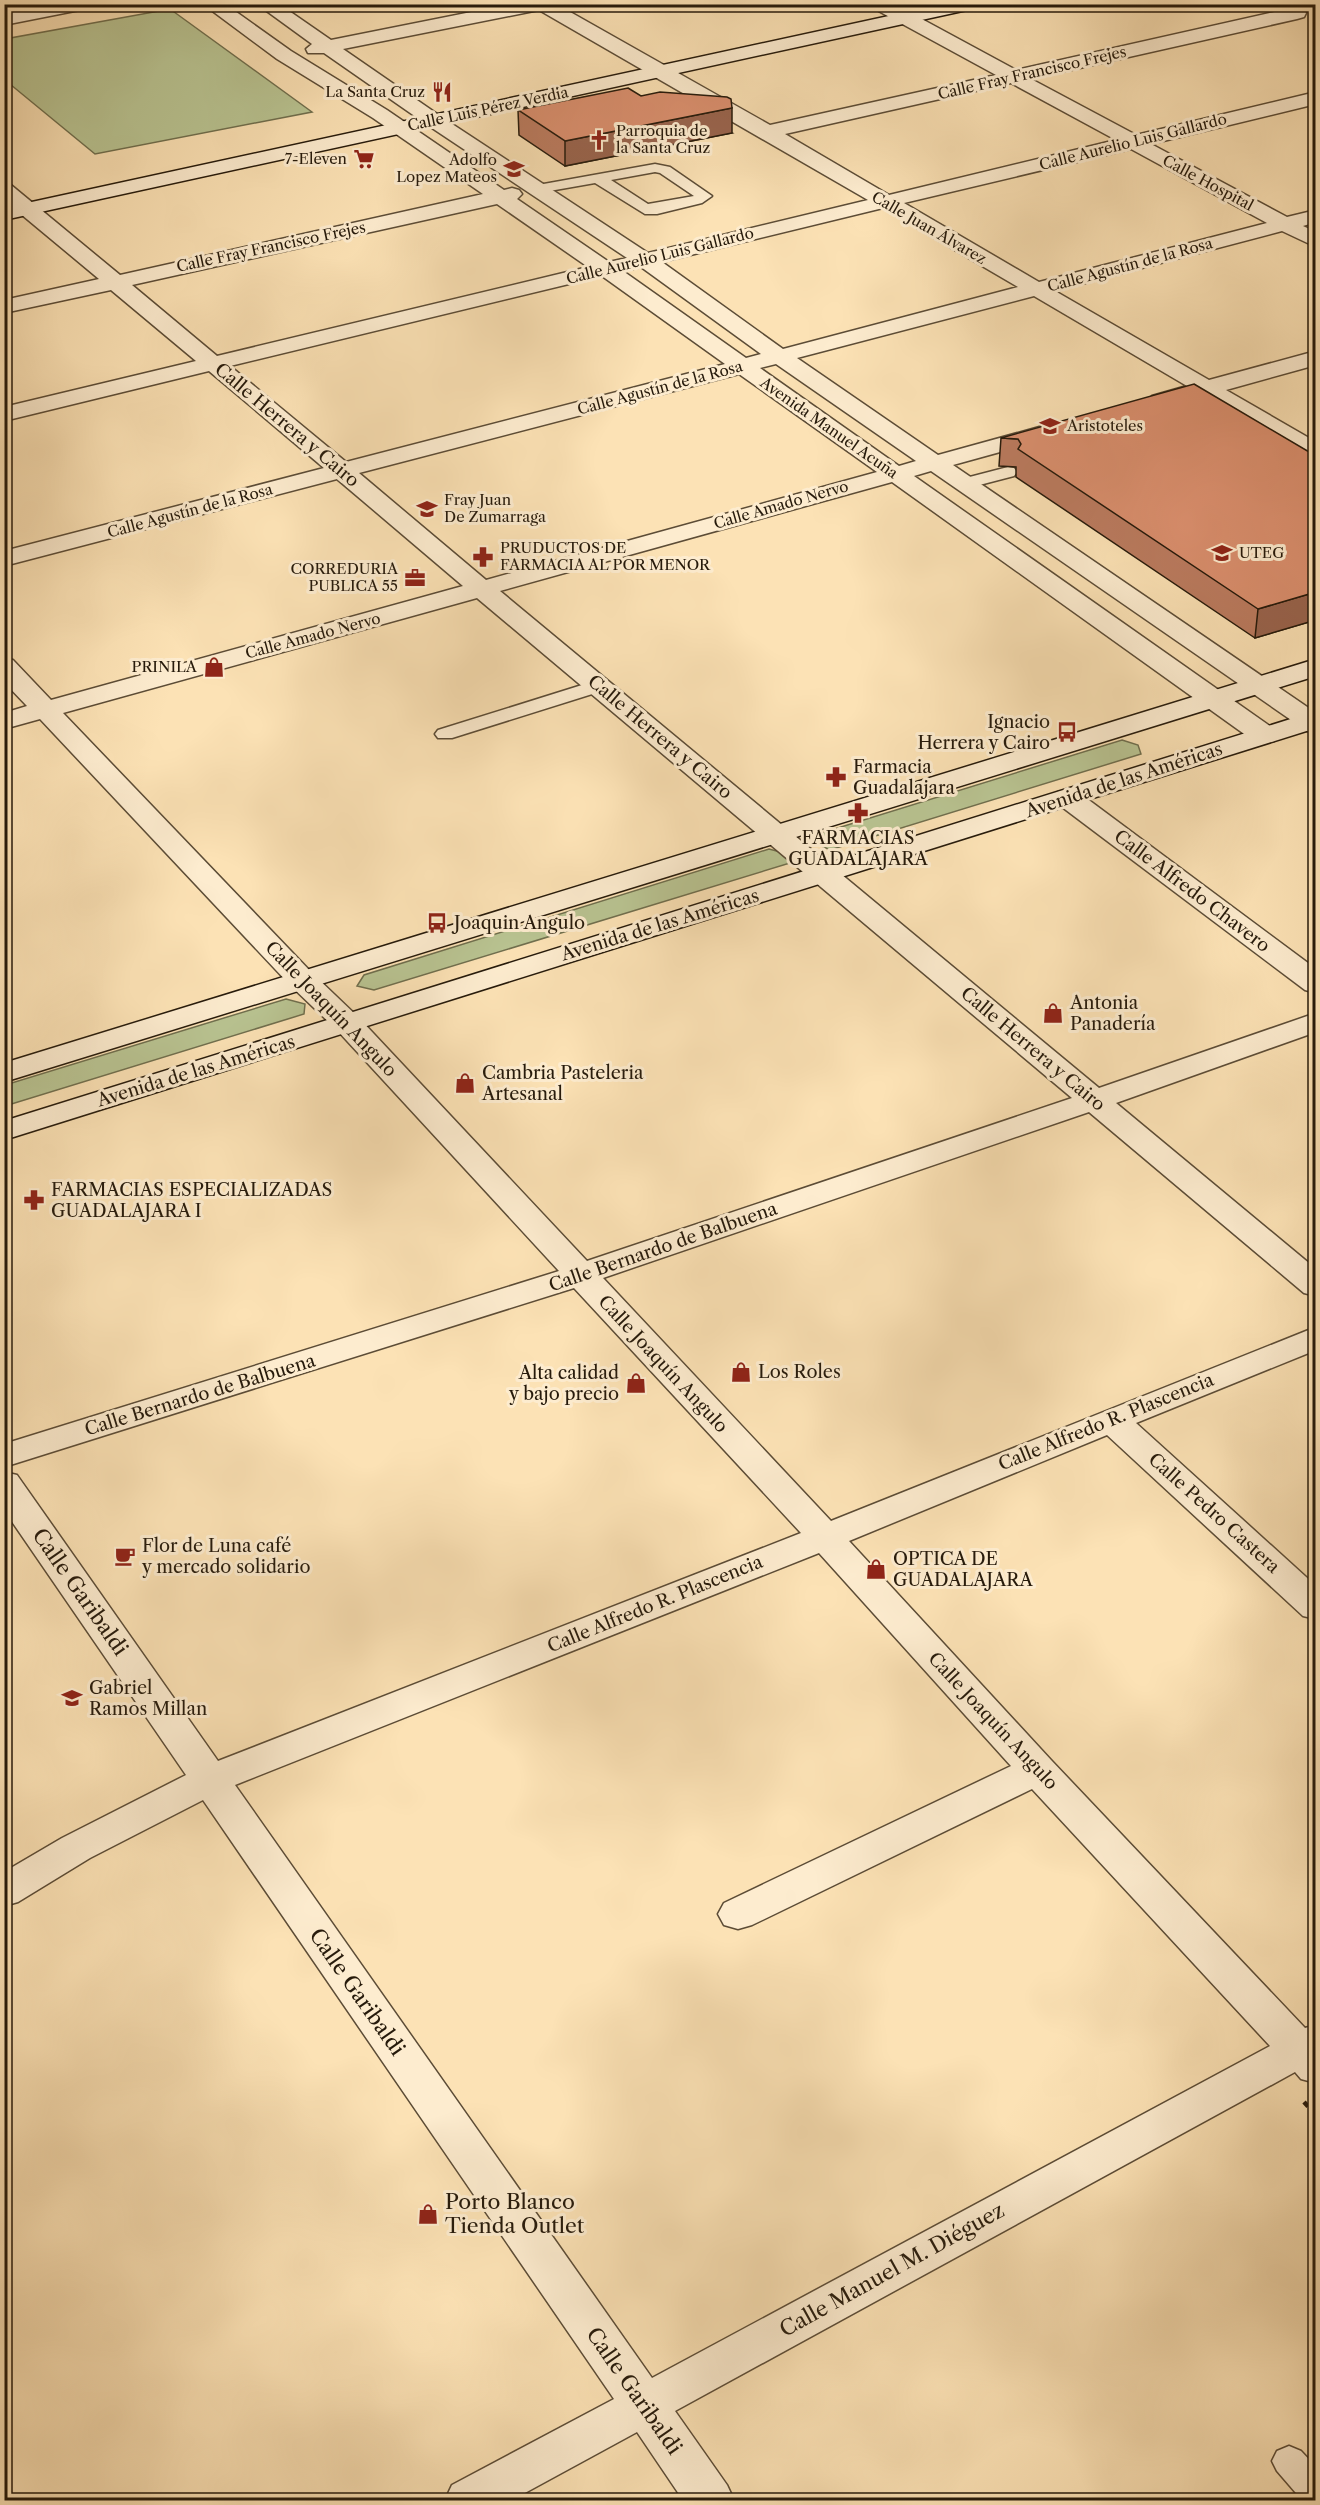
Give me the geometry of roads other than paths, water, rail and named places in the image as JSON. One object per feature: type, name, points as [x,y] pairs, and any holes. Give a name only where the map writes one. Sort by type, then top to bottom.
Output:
[{"type":"street","points":[[4,20],[85,4]]},
{"type":"street","name":"Avenida Manuel Acuña","points":[[212,4],[284,55],[380,114],[607,270],[1264,735]]},
{"type":"street","name":"Avenida Manuel Acuña","points":[[266,4],[435,121],[645,260],[780,357],[1313,722]]},
{"type":"street","points":[[284,55],[541,4]]},
{"type":"street","name":"Calle Juan Álvarez","points":[[541,4],[1316,452]]},
{"type":"street","name":"Calle Luis Pérez Verdia","points":[[160,161],[893,9],[972,4]]},
{"type":"street","points":[[1279,4],[1316,22]]},
{"type":"street","name":"Calle Luis Pérez Verdia","points":[[14,198],[435,121],[660,72],[893,9]]},
{"type":"street","name":"Calle Hospital","points":[[893,9],[1013,77],[1316,241]]},
{"type":"street","name":"Calle Fray Francisco Frejes","points":[[766,132],[1297,13]]},
{"type":"street","name":"Calle Aurelio Luis Gallardo","points":[[4,414],[1316,99]]},
{"type":"street","name":"Calle Fray Francisco Frejes","points":[[4,307],[538,189]]},
{"type":"street","name":"Calle Herrera y Cairo","points":[[14,198],[1316,1286]]},
{"type":"street","name":"Calle Agustín de la Rosa","points":[[4,559],[1316,216]]},
{"type":"street","points":[[1138,407],[1316,358]]},
{"type":"street","name":"Calle Amado Nervo","points":[[4,721],[1070,426]]},
{"type":"street","name":"Calle Joaquín Angulo","points":[[4,666],[302,980],[347,1023],[1037,1770],[1310,2053]]},
{"type":"street","points":[[6,1071],[1316,667]]},
{"type":"street","name":"Avenida de las Américas","points":[[4,1131],[1264,735],[1313,722]]},
{"type":"street","name":"Calle Alfredo Chavero","points":[[1068,798],[1316,984]]},
{"type":"street","name":"Calle Bernardo de Balbuena","points":[[4,1456],[580,1275],[1095,1101],[1316,1022]]},
{"type":"street","name":"Calle Alfredo R. Plascencia","points":[[4,1891],[76,1848],[210,1780],[825,1538],[1316,1336]]},
{"type":"street","name":"Calle Pedro Castera","points":[[1112,1420],[1316,1607]]},
{"type":"street","name":"Calle Garibaldi","points":[[4,1483],[710,2500]]},
{"type":"street","points":[[738,1914],[1037,1770]]},
{"type":"street","name":"Calle Manuel M. Diéguez","points":[[469,2500],[1310,2053]]},
{"type":"lane","points":[[538,189],[660,168],[705,196],[657,209],[645,209],[599,179]]},
{"type":"lane","points":[[964,484],[1008,472]]},
{"type":"lane","points":[[445,734],[598,686]]},
{"type":"lane","points":[[1289,2461],[1316,2492]]},
{"type":"place","name":"La Santa Cruz","points":[[442,92]]},
{"type":"place","name":"Parroquia de la Santa Cruz","points":[[599,140]]},
{"type":"place","name":"7-Eleven","points":[[364,159]]},
{"type":"place","name":"Adolfo Lopez Mateos","points":[[514,169]]},
{"type":"place","name":"Aristoteles","points":[[1050,426]]},
{"type":"place","name":"Fray Juan De Zumarraga","points":[[427,509]]},
{"type":"place","name":"UTEG","points":[[1222,553]]},
{"type":"place","name":"PRUDUCTOS DE FARMACIA AL POR MENOR","points":[[483,557]]},
{"type":"place","name":"CORREDURIA PUBLICA 55","points":[[415,578]]},
{"type":"place","name":"PRINILA","points":[[214,667]]},
{"type":"place","name":"Ignacio Herrera y Cairo","points":[[1067,732]]},
{"type":"place","name":"Farmacia Guadalajara","points":[[836,777]]},
{"type":"place","name":"FARMACIAS GUADALAJARA","points":[[858,813]]},
{"type":"place","name":"Joaquin Angulo","points":[[437,923]]},
{"type":"place","name":"Antonia Panadería","points":[[1053,1013]]},
{"type":"place","name":"Cambria Pasteleria Artesanal","points":[[465,1083]]},
{"type":"place","name":"FARMACIAS ESPECIALIZADAS GUADALAJARA I","points":[[34,1200]]},
{"type":"place","name":"Los Roles","points":[[741,1372]]},
{"type":"place","name":"Alta calidad y bajo precio","points":[[636,1383]]},
{"type":"place","name":"Flor de Luna café y mercado solidario","points":[[125,1556]]},
{"type":"place","name":"OPTICA DE GUADALAJARA","points":[[876,1569]]},
{"type":"place","name":"Gabriel Ramos Millan","points":[[72,1698]]},
{"type":"place","name":"Porto Blanco Tienda Outlet","points":[[428,2214]]}]
